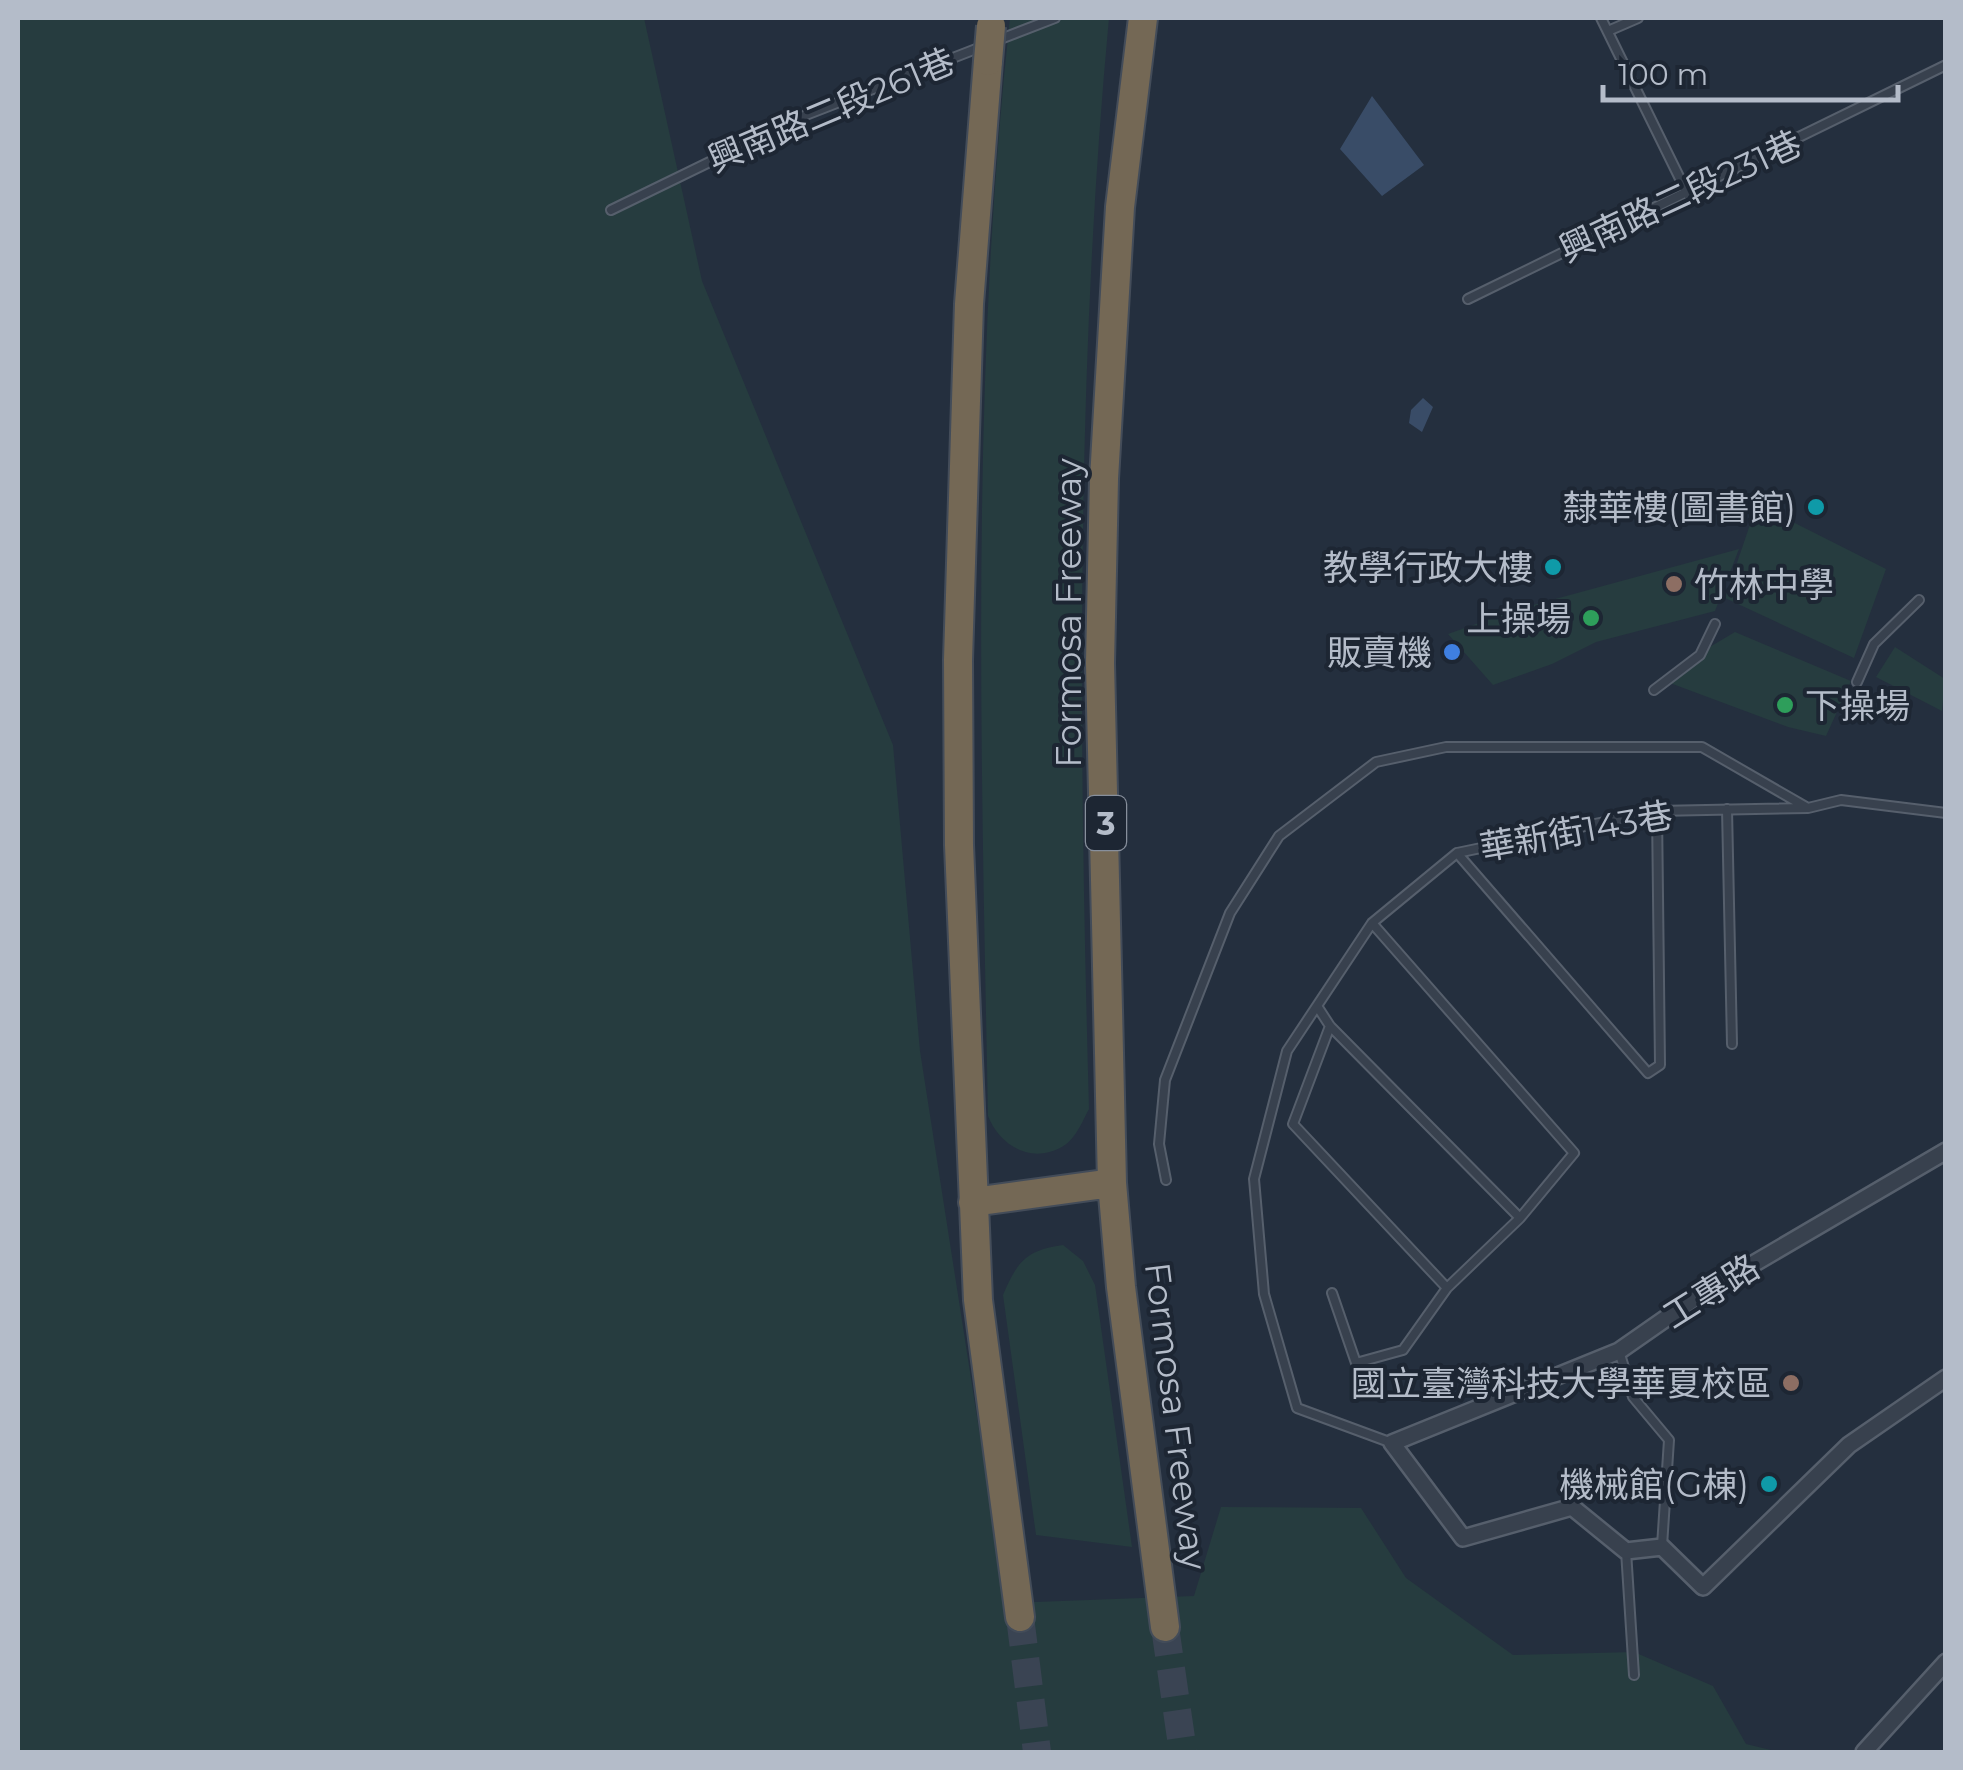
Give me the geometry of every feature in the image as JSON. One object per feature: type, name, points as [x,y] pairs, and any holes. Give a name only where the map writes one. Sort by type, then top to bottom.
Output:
[{"type":"highway","name":"Formosa Freeway","points":[[1144,18],[1120,207],[1104,498],[1100,663],[1112,1183],[1121,1287],[1166,1627]]},
{"type":"highway","points":[[991,22],[968,304],[958,660],[959,845],[978,1300],[1020,1617]]},
{"type":"highway","points":[[972,1202],[1112,1183]]},
{"type":"street","name":"工專路","points":[[1392,1443],[1620,1351],[1695,1298],[1946,1152]]},
{"type":"street","points":[[1392,1443],[1463,1538],[1572,1507],[1626,1551],[1662,1546],[1703,1588],[1849,1445],[1946,1378]]},
{"type":"street","points":[[1864,1752],[1946,1662]]},
{"type":"lane","name":"興南路二段261巷","points":[[611,210],[806,115],[1054,18]]},
{"type":"lane","points":[[1601,18],[1688,194]]},
{"type":"lane","points":[[1608,32],[1638,18]]},
{"type":"lane","name":"興南路二段231巷","points":[[1468,299],[1946,65]]},
{"type":"lane","points":[[1857,682],[1874,644],[1920,600]]},
{"type":"lane","points":[[1654,690],[1700,656],[1714,624]]},
{"type":"lane","points":[[1166,1180],[1159,1144],[1165,1080],[1230,913],[1279,836],[1376,762],[1446,747],[1702,747],[1808,808]]},
{"type":"lane","name":"華新街143巷","points":[[1392,1443],[1297,1408],[1264,1294],[1254,1178],[1287,1051],[1372,923],[1457,853],[1657,811],[1808,808],[1841,800],[1946,813]]},
{"type":"lane","points":[[1727,808],[1732,1044]]},
{"type":"lane","points":[[1457,853],[1648,1073],[1660,1065],[1657,811]]},
{"type":"lane","points":[[1332,1293],[1356,1362],[1404,1350],[1447,1288],[1520,1218],[1574,1153],[1372,923]]},
{"type":"lane","points":[[1317,1006],[1330,1026],[1520,1218]]},
{"type":"lane","points":[[1330,1026],[1293,1124],[1447,1288]]},
{"type":"lane","points":[[1620,1351],[1633,1397],[1670,1440],[1662,1546]]},
{"type":"lane","points":[[1626,1551],[1634,1675]]},
{"type":"green space","points":[[18,18],[644,18],[702,281],[893,745],[920,1051],[1006,1603],[1194,1596],[1221,1507],[1361,1508],[1406,1578],[1513,1655],[1634,1652],[1713,1686],[1746,1744],[1779,1752],[18,1752]]},
{"type":"green space","points":[[1010,18],[1109,18],[1090,290],[1082,563],[1089,1109],[1070,1141],[1037,1154],[1007,1143],[988,1116],[981,566],[989,292]]},
{"type":"green space","points":[[1757,504],[1886,569],[1854,658],[1725,598]]},
{"type":"green space","name":"上操場","points":[[1739,549],[1715,611],[1596,642],[1552,664],[1493,685],[1448,634],[1515,610]]},
{"type":"green space","name":"下操場","points":[[1735,632],[1851,681],[1826,736],[1788,727],[1670,683],[1708,648]]},
{"type":"green space","points":[[1895,647],[1945,679],[1942,711],[1876,677]]},
{"type":"green space","points":[[1063,1245],[1083,1261],[1095,1285],[1132,1547],[1036,1535],[1003,1295],[1013,1274],[1031,1254]]},
{"type":"water","points":[[1372,96],[1424,165],[1382,196],[1340,149]]},
{"type":"water","points":[[1423,398],[1433,407],[1422,432],[1409,423],[1411,410]]},
{"type":"tunnel","points":[[1020,1617],[1037,1752]]},
{"type":"tunnel","points":[[1165,1627],[1183,1752]]},
{"type":"place","name":"隸華樓(圖書館)","points":[[1816,507]]},
{"type":"place","name":"教學行政大樓","points":[[1553,567]]},
{"type":"place","name":"竹林中學","points":[[1674,584]]},
{"type":"place","name":"上操場","points":[[1591,618]]},
{"type":"place","name":"販賣機","points":[[1452,652]]},
{"type":"place","name":"下操場","points":[[1785,705]]},
{"type":"place","name":"國立臺灣科技大學華夏校區","points":[[1791,1383]]},
{"type":"place","name":"機械館(G棟)","points":[[1769,1484]]}]
